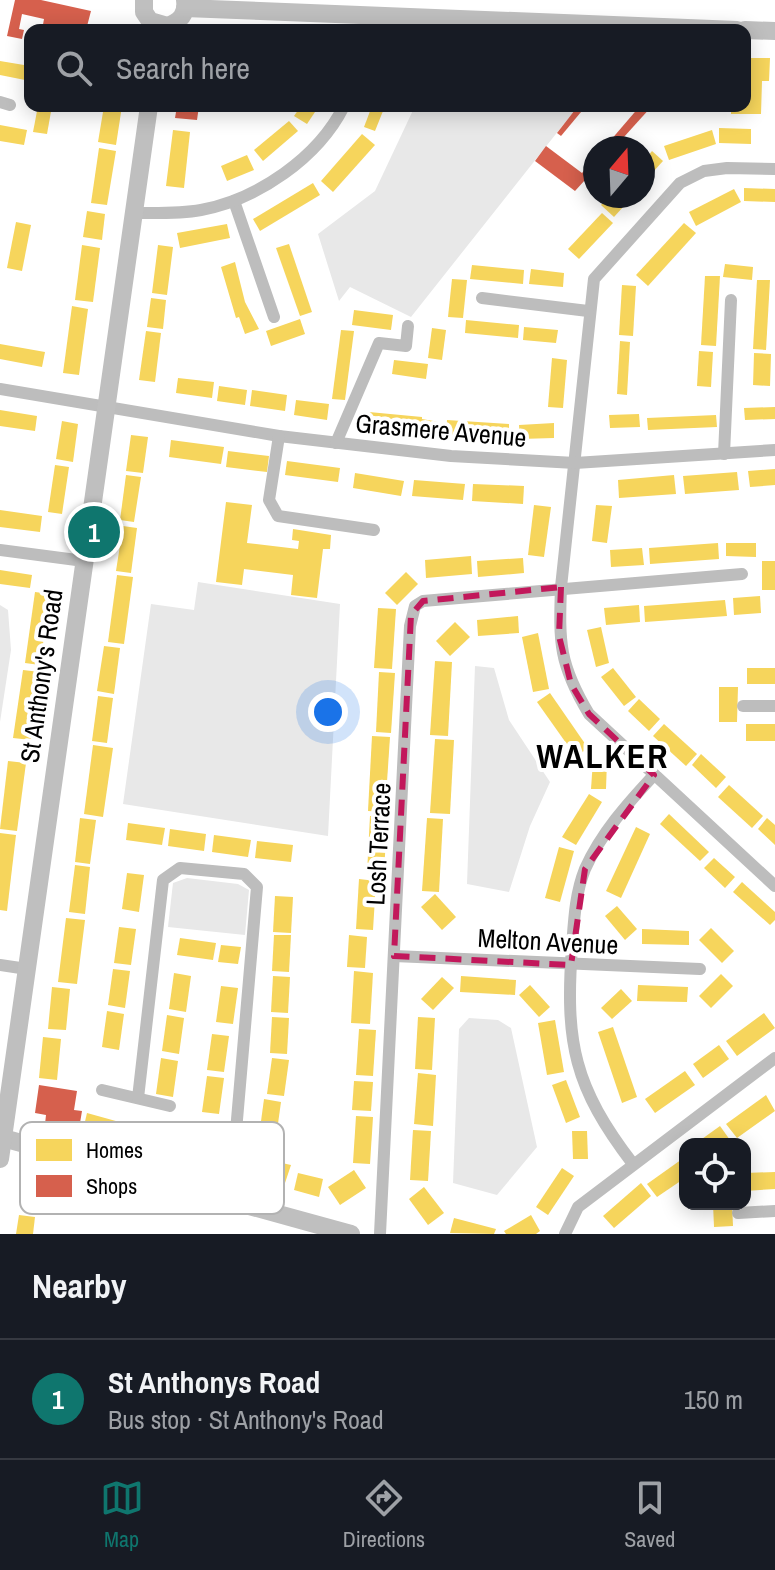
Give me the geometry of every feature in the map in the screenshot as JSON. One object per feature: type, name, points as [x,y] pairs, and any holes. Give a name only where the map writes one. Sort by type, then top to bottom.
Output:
[{"type":"street","points":[[143,0],[147,17],[155,24]]},
{"type":"street","points":[[171,24],[179,20],[185,4],[370,23],[422,24]]},
{"type":"street","points":[[751,30],[775,31]]},
{"type":"street","name":"St Anthony's Road","points":[[0,1159],[148,112]]},
{"type":"street","points":[[133,213],[174,214],[234,201],[296,165],[320,141],[340,112]]},
{"type":"street","points":[[775,169],[704,171],[680,183],[594,279],[588,311],[559,636],[563,662],[571,684],[589,714],[775,886]]},
{"type":"street","points":[[234,201],[274,317]]},
{"type":"street","points":[[482,298],[588,311]]},
{"type":"street","points":[[724,454],[731,300]]},
{"type":"street","points":[[336,443],[379,343],[406,346],[408,326]]},
{"type":"street","name":"Grasmere Avenue","points":[[0,389],[279,436],[451,456],[575,463],[775,450]]},
{"type":"street","points":[[279,436],[269,500],[278,516],[374,530]]},
{"type":"street","points":[[0,550],[84,561]]},
{"type":"street","points":[[561,587],[742,574]]},
{"type":"street","name":"Losh Terrace","points":[[380,1234],[411,615],[415,606],[423,601],[561,587]]},
{"type":"street","points":[[743,706],[775,706]]},
{"type":"street","points":[[633,1164],[607,1129],[584,1085],[571,1040],[571,965],[575,903],[585,869],[627,804],[654,775]]},
{"type":"street","points":[[138,1098],[163,880],[180,868],[244,874],[257,887],[237,1122]]},
{"type":"street","name":"Melton Avenue","points":[[394,956],[700,969]]},
{"type":"street","points":[[0,965],[27,969]]},
{"type":"street","points":[[565,1234],[578,1207],[775,1058]]},
{"type":"street","points":[[102,1090],[170,1106]]},
{"type":"street","points":[[738,1213],[775,1211]]},
{"type":"street","points":[[278,1214],[351,1234]]},
{"type":"highlighted area","points":[[561,587],[559,636],[571,684],[589,714],[654,775],[585,869],[571,965],[394,956],[411,615],[423,601]]},
{"type":"shaded area","points":[[412,112],[573,112],[411,317],[350,287],[339,301],[318,234],[375,191]]},
{"type":"shaded area","points":[[198,582],[340,604],[328,836],[123,804],[151,604],[194,610]]},
{"type":"shaded area","points":[[0,605],[8,610],[11,650],[0,722]]},
{"type":"shaded area","points":[[475,666],[494,668],[509,720],[550,782],[530,826],[509,892],[467,884]]},
{"type":"shaded area","points":[[187,878],[238,884],[249,890],[245,935],[168,927],[173,883]]},
{"type":"shaded area","points":[[469,1018],[498,1020],[511,1028],[537,1147],[497,1195],[453,1183],[459,1029]]},
{"type":"building: Homes","points":[[751,58],[770,58],[769,81],[762,81],[761,114],[731,114],[751,112]]},
{"type":"building: Homes","points":[[0,61],[24,65],[24,80],[0,75]]},
{"type":"building: Homes","points":[[37,112],[51,112],[47,134],[33,132]]},
{"type":"building: Homes","points":[[103,112],[121,112],[116,145],[98,142]]},
{"type":"building: Homes","points":[[297,112],[315,112],[307,124],[294,116]]},
{"type":"building: Homes","points":[[370,112],[383,112],[375,131],[364,127]]},
{"type":"building: Homes","points":[[289,121],[298,131],[263,161],[254,150]]},
{"type":"building: Homes","points":[[0,125],[27,130],[24,145],[0,141]]},
{"type":"building: Homes","points":[[719,128],[751,129],[751,144],[719,143]]},
{"type":"building: Homes","points":[[173,130],[190,132],[184,188],[166,186]]},
{"type":"building: Homes","points":[[712,130],[716,144],[669,160],[664,146]]},
{"type":"building: Homes","points":[[362,134],[375,145],[333,192],[321,181]]},
{"type":"building: Homes","points":[[99,148],[116,151],[107,205],[91,203]]},
{"type":"building: Homes","points":[[655,154],[663,161],[655,170]]},
{"type":"building: Homes","points":[[247,155],[254,170],[227,181],[221,166]]},
{"type":"building: Homes","points":[[313,183],[320,195],[260,231],[253,219]]},
{"type":"building: Homes","points":[[744,188],[775,189],[775,202],[744,201]]},
{"type":"building: Homes","points":[[734,189],[741,202],[696,226],[689,212]]},
{"type":"building: Homes","points":[[604,208],[622,208],[614,217]]},
{"type":"building: Homes","points":[[87,211],[105,214],[102,240],[83,237]]},
{"type":"building: Homes","points":[[602,213],[613,223],[579,259],[568,249]]},
{"type":"building: Homes","points":[[16,222],[31,225],[22,271],[7,268]]},
{"type":"building: Homes","points":[[684,223],[696,233],[648,286],[636,275]]},
{"type":"building: Homes","points":[[227,224],[230,238],[180,248],[177,233]]},
{"type":"building: Homes","points":[[289,244],[312,312],[300,316],[276,248]]},
{"type":"building: Homes","points":[[82,245],[100,248],[93,302],[75,300]]},
{"type":"building: Homes","points":[[158,245],[173,247],[167,295],[152,293]]},
{"type":"building: Homes","points":[[235,262],[245,302],[259,329],[245,334],[239,317],[236,318],[221,267]]},
{"type":"building: Homes","points":[[725,264],[753,267],[752,280],[723,277]]},
{"type":"building: Homes","points":[[472,265],[524,270],[523,284],[470,279]]},
{"type":"building: Homes","points":[[531,269],[564,273],[563,287],[529,284]]},
{"type":"building: Homes","points":[[705,276],[720,276],[716,346],[701,345]]},
{"type":"building: Homes","points":[[452,279],[467,280],[463,318],[448,317]]},
{"type":"building: Homes","points":[[757,280],[770,280],[766,350],[753,349]]},
{"type":"building: Homes","points":[[622,285],[636,286],[633,336],[619,335]]},
{"type":"building: Homes","points":[[151,298],[166,300],[163,329],[147,327]]},
{"type":"building: Homes","points":[[72,306],[88,309],[79,375],[63,373]]},
{"type":"building: Homes","points":[[354,310],[393,315],[391,330],[352,325]]},
{"type":"building: Homes","points":[[300,319],[305,334],[271,346],[266,331]]},
{"type":"building: Homes","points":[[466,320],[519,325],[518,338],[465,333]]},
{"type":"building: Homes","points":[[524,327],[558,330],[556,343],[523,340]]},
{"type":"building: Homes","points":[[432,328],[446,330],[442,360],[428,358]]},
{"type":"building: Homes","points":[[341,330],[354,331],[345,400],[332,399]]},
{"type":"building: Homes","points":[[146,331],[161,333],[155,382],[139,380]]},
{"type":"building: Homes","points":[[620,341],[630,342],[627,395],[617,394]]},
{"type":"building: Homes","points":[[0,344],[45,352],[42,367],[0,359]]},
{"type":"building: Homes","points":[[699,351],[713,352],[711,387],[697,386]]},
{"type":"building: Homes","points":[[754,353],[771,354],[770,386],[753,385]]},
{"type":"building: Homes","points":[[552,358],[567,360],[563,408],[548,407]]},
{"type":"building: Homes","points":[[394,360],[428,364],[426,379],[392,374]]},
{"type":"building: Homes","points":[[178,378],[214,382],[212,398],[176,393]]},
{"type":"building: Homes","points":[[219,386],[247,390],[245,405],[217,401]]},
{"type":"building: Homes","points":[[252,390],[287,395],[285,411],[250,406]]},
{"type":"building: Homes","points":[[296,400],[329,404],[327,420],[294,415]]},
{"type":"building: Homes","points":[[775,407],[775,419],[745,420],[744,408]]},
{"type":"building: Homes","points":[[0,410],[37,416],[35,431],[0,426]]},
{"type":"building: Homes","points":[[369,412],[422,417],[439,422],[437,436],[410,429],[367,427]]},
{"type":"building: Homes","points":[[639,414],[640,427],[610,428],[609,415]]},
{"type":"building: Homes","points":[[716,415],[717,427],[648,430],[647,418]]},
{"type":"building: Homes","points":[[447,420],[509,424],[509,438],[446,435]]},
{"type":"building: Homes","points":[[62,421],[78,424],[73,462],[56,459]]},
{"type":"building: Homes","points":[[554,423],[554,438],[520,439],[519,425]]},
{"type":"building: Homes","points":[[131,435],[148,437],[143,473],[126,471]]},
{"type":"building: Homes","points":[[171,440],[224,447],[221,464],[169,457]]},
{"type":"building: Homes","points":[[228,451],[269,456],[267,472],[226,467]]},
{"type":"building: Homes","points":[[287,461],[340,468],[338,482],[285,475]]},
{"type":"building: Homes","points":[[55,465],[69,467],[62,514],[48,512]]},
{"type":"building: Homes","points":[[775,469],[775,485],[750,487],[748,471]]},
{"type":"building: Homes","points":[[737,472],[739,490],[685,494],[683,476]]},
{"type":"building: Homes","points":[[355,473],[404,481],[401,496],[353,488]]},
{"type":"building: Homes","points":[[126,475],[141,477],[134,522],[120,520]]},
{"type":"building: Homes","points":[[674,475],[676,494],[619,498],[618,480]]},
{"type":"building: Homes","points":[[414,480],[465,484],[463,500],[412,496]]},
{"type":"building: Homes","points":[[473,484],[524,486],[523,504],[472,501]]},
{"type":"building: Homes","points":[[226,502],[252,505],[247,543],[298,549],[299,541],[292,540],[293,529],[331,535],[330,549],[323,549],[317,598],[291,595],[293,575],[244,569],[242,585],[216,582]]},
{"type":"building: Homes","points":[[534,505],[551,507],[544,557],[528,555]]},
{"type":"building: Homes","points":[[596,505],[612,506],[607,543],[592,541]]},
{"type":"building: Homes","points":[[0,510],[42,516],[40,532],[0,527]]},
{"type":"building: Homes","points":[[123,526],[137,528],[131,573],[116,571]]},
{"type":"building: Homes","points":[[718,543],[719,559],[650,564],[649,548]]},
{"type":"building: Homes","points":[[726,543],[756,543],[756,557],[726,556]]},
{"type":"building: Homes","points":[[642,548],[644,565],[611,567],[610,550]]},
{"type":"building: Homes","points":[[471,556],[472,574],[426,578],[425,560]]},
{"type":"building: Homes","points":[[523,558],[524,573],[478,577],[477,561]]},
{"type":"building: Homes","points":[[762,561],[775,561],[775,590],[762,590]]},
{"type":"building: Homes","points":[[0,570],[32,575],[30,588],[0,584]]},
{"type":"building: Homes","points":[[406,572],[418,584],[397,605],[385,593]]},
{"type":"building: Homes","points":[[117,575],[133,577],[124,644],[108,642]]},
{"type":"building: Homes","points":[[35,592],[50,594],[40,665],[25,663]]},
{"type":"building: Homes","points":[[760,596],[761,613],[734,615],[733,598]]},
{"type":"building: Homes","points":[[725,600],[727,616],[645,622],[644,606]]},
{"type":"building: Homes","points":[[639,605],[640,622],[606,625],[604,608]]},
{"type":"building: Homes","points":[[378,608],[396,609],[392,669],[374,668]]},
{"type":"building: Homes","points":[[518,616],[519,633],[478,636],[477,620]]},
{"type":"building: Homes","points":[[455,622],[470,637],[450,656],[436,641]]},
{"type":"building: Homes","points":[[601,627],[609,663],[596,667],[587,630]]},
{"type":"building: Homes","points":[[538,633],[549,689],[533,692],[522,637]]},
{"type":"building: Homes","points":[[104,646],[120,648],[114,694],[97,691]]},
{"type":"building: Homes","points":[[435,661],[452,662],[448,736],[430,735]]},
{"type":"building: Homes","points":[[613,668],[636,697],[624,706],[601,677]]},
{"type":"building: Homes","points":[[747,668],[775,668],[775,684],[747,684]]},
{"type":"building: Homes","points":[[23,670],[40,672],[31,740],[13,738]]},
{"type":"building: Homes","points":[[379,672],[395,673],[391,733],[376,732]]},
{"type":"building: Homes","points":[[719,687],[738,687],[737,722],[719,722]]},
{"type":"building: Homes","points":[[550,693],[588,748],[576,757],[537,702]]},
{"type":"building: Homes","points":[[98,696],[113,698],[107,743],[92,741]]},
{"type":"building: Homes","points":[[639,699],[660,719],[649,731],[628,711]]},
{"type":"building: Homes","points":[[664,724],[697,754],[686,766],[653,736]]},
{"type":"building: Homes","points":[[746,724],[775,724],[775,741],[746,741]]},
{"type":"building: Homes","points":[[372,736],[390,737],[385,812],[368,811]]},
{"type":"building: Homes","points":[[435,739],[454,740],[450,814],[430,813]]},
{"type":"building: Homes","points":[[93,745],[113,748],[103,817],[84,814]]},
{"type":"building: Homes","points":[[701,754],[726,777],[716,788],[692,765]]},
{"type":"building: Homes","points":[[593,760],[607,761],[606,789],[591,789]]},
{"type":"building: Homes","points":[[8,761],[26,763],[17,831],[0,829]]},
{"type":"building: Homes","points":[[729,785],[763,816],[752,828],[718,797]]},
{"type":"building: Homes","points":[[589,794],[602,802],[576,845],[562,837]]},
{"type":"building: Homes","points":[[669,814],[709,852],[700,861],[660,824]]},
{"type":"building: Homes","points":[[370,816],[387,817],[384,874],[367,873]]},
{"type":"building: Homes","points":[[80,818],[96,820],[90,864],[75,862]]},
{"type":"building: Homes","points":[[427,818],[443,819],[439,892],[422,891]]},
{"type":"building: Homes","points":[[767,818],[775,825],[775,845],[758,829]]},
{"type":"building: Homes","points":[[128,823],[165,828],[162,845],[126,840]]},
{"type":"building: Homes","points":[[636,827],[650,834],[621,898],[606,891]]},
{"type":"building: Homes","points":[[170,829],[206,834],[204,851],[168,846]]},
{"type":"building: Homes","points":[[0,833],[16,835],[7,911],[0,910]]},
{"type":"building: Homes","points":[[214,835],[251,840],[248,857],[212,852]]},
{"type":"building: Homes","points":[[257,841],[293,845],[291,862],[255,858]]},
{"type":"building: Homes","points":[[559,847],[574,851],[560,902],[545,898]]},
{"type":"building: Homes","points":[[714,858],[735,877],[725,888],[704,868]]},
{"type":"building: Homes","points":[[75,865],[90,867],[85,914],[69,912]]},
{"type":"building: Homes","points":[[127,873],[144,875],[139,912],[122,909]]},
{"type":"building: Homes","points":[[359,879],[376,881],[373,930],[356,929]]},
{"type":"building: Homes","points":[[742,882],[775,912],[775,920],[770,925],[733,892]]},
{"type":"building: Homes","points":[[435,894],[456,917],[442,930],[421,907]]},
{"type":"building: Homes","points":[[275,896],[293,897],[291,933],[273,932]]},
{"type":"building: Homes","points":[[617,906],[637,929],[625,940],[605,916]]},
{"type":"building: Homes","points":[[66,918],[85,920],[77,984],[58,982]]},
{"type":"building: Homes","points":[[119,927],[136,929],[131,965],[114,963]]},
{"type":"building: Homes","points":[[711,928],[734,951],[722,963],[699,940]]},
{"type":"building: Homes","points":[[642,929],[689,931],[689,945],[642,944]]},
{"type":"building: Homes","points":[[274,935],[291,935],[289,972],[272,971]]},
{"type":"building: Homes","points":[[349,935],[367,937],[365,968],[347,967]]},
{"type":"building: Homes","points":[[180,938],[216,943],[213,960],[177,955]]},
{"type":"building: Homes","points":[[221,945],[241,947],[238,964],[218,962]]},
{"type":"building: Homes","points":[[113,969],[130,971],[125,1008],[108,1005]]},
{"type":"building: Homes","points":[[354,971],[373,973],[370,1024],[351,1023]]},
{"type":"building: Homes","points":[[174,973],[191,976],[186,1012],[169,1009]]},
{"type":"building: Homes","points":[[721,974],[733,986],[711,1008],[699,996]]},
{"type":"building: Homes","points":[[273,976],[290,977],[288,1013],[271,1012]]},
{"type":"building: Homes","points":[[461,976],[516,980],[515,995],[460,992]]},
{"type":"building: Homes","points":[[442,977],[454,988],[433,1010],[421,999]]},
{"type":"building: Homes","points":[[530,985],[550,1007],[539,1017],[519,995]]},
{"type":"building: Homes","points":[[638,985],[688,987],[687,1002],[637,1001]]},
{"type":"building: Homes","points":[[221,986],[238,988],[233,1024],[216,1022]]},
{"type":"building: Homes","points":[[52,987],[70,989],[66,1030],[48,1029]]},
{"type":"building: Homes","points":[[621,989],[632,1001],[612,1019],[601,1008]]},
{"type":"building: Homes","points":[[107,1011],[124,1014],[119,1050],[102,1047]]},
{"type":"building: Homes","points":[[764,1013],[775,1028],[737,1056],[726,1041]]},
{"type":"building: Homes","points":[[167,1015],[184,1018],[179,1054],[162,1051]]},
{"type":"building: Homes","points":[[272,1017],[289,1018],[287,1054],[270,1053]]},
{"type":"building: Homes","points":[[418,1017],[435,1018],[432,1070],[415,1069]]},
{"type":"building: Homes","points":[[555,1020],[564,1072],[547,1075],[538,1023]]},
{"type":"building: Homes","points":[[613,1027],[637,1097],[622,1103],[598,1032]]},
{"type":"building: Homes","points":[[359,1029],[376,1030],[373,1076],[356,1075]]},
{"type":"building: Homes","points":[[212,1034],[229,1036],[224,1072],[207,1070]]},
{"type":"building: Homes","points":[[43,1037],[61,1039],[57,1080],[39,1078]]},
{"type":"building: Homes","points":[[719,1045],[729,1059],[703,1078],[693,1064]]},
{"type":"building: Homes","points":[[161,1058],[178,1061],[173,1097],[156,1094]]},
{"type":"building: Homes","points":[[272,1058],[289,1060],[284,1096],[267,1094]]},
{"type":"building: Homes","points":[[685,1071],[695,1085],[655,1113],[645,1099]]},
{"type":"building: Homes","points":[[418,1073],[436,1075],[433,1126],[414,1124]]},
{"type":"building: Homes","points":[[207,1076],[224,1078],[219,1114],[202,1112]]},
{"type":"building: Homes","points":[[566,1080],[580,1117],[566,1123],[552,1085]]},
{"type":"building: Homes","points":[[354,1081],[373,1082],[371,1111],[352,1110]]},
{"type":"building: Homes","points":[[766,1095],[775,1111],[737,1138],[726,1124]]},
{"type":"building: Homes","points":[[264,1099],[281,1102],[278,1122],[261,1122]]},
{"type":"building: Homes","points":[[87,1113],[119,1122],[85,1122]]},
{"type":"building: Homes","points":[[356,1116],[373,1117],[370,1164],[353,1163]]},
{"type":"building: Homes","points":[[720,1126],[729,1138],[703,1138]]},
{"type":"building: Homes","points":[[413,1130],[431,1131],[428,1181],[410,1180]]},
{"type":"building: Homes","points":[[572,1131],[587,1131],[588,1159],[573,1159]]},
{"type":"building: Homes","points":[[679,1161],[679,1182],[657,1197],[647,1184]]},
{"type":"building: Homes","points":[[284,1163],[291,1165],[284,1186]]},
{"type":"building: Homes","points":[[562,1168],[574,1176],[548,1215],[536,1207]]},
{"type":"building: Homes","points":[[354,1170],[366,1188],[340,1205],[328,1187]]},
{"type":"building: Homes","points":[[775,1172],[775,1189],[751,1191],[751,1173]]},
{"type":"building: Homes","points":[[298,1173],[323,1179],[319,1197],[294,1190]]},
{"type":"building: Homes","points":[[641,1183],[651,1196],[614,1228],[603,1216]]},
{"type":"building: Homes","points":[[424,1187],[444,1213],[428,1225],[409,1199]]},
{"type":"building: Homes","points":[[713,1210],[732,1210],[733,1226],[714,1227]]},
{"type":"building: Homes","points":[[19,1215],[35,1217],[33,1234],[16,1234]]},
{"type":"building: Homes","points":[[531,1215],[540,1231],[536,1234],[506,1234],[504,1231]]},
{"type":"building: Homes","points":[[454,1218],[496,1229],[494,1234],[450,1233]]},
{"type":"building: Shops","points":[[15,0],[41,0],[91,11],[88,24],[43,24],[44,19],[22,14],[19,29],[24,30],[22,39],[7,36]]},
{"type":"building: Shops","points":[[176,112],[198,112],[197,120],[175,118]]},
{"type":"building: Shops","points":[[573,112],[581,112],[561,136],[557,133]]},
{"type":"building: Shops","points":[[635,112],[647,112],[625,136],[614,136]]},
{"type":"building: Shops","points":[[546,146],[583,172],[583,182],[575,191],[535,161]]},
{"type":"building: Shops","points":[[39,1085],[77,1091],[74,1110],[82,1111],[80,1122],[45,1122],[46,1115],[35,1113]]},
{"type":"place","name":"St Anthonys Road","points":[[94,532]]},
{"type":"district","name":"WALKER","points":[[603,756]]}]
